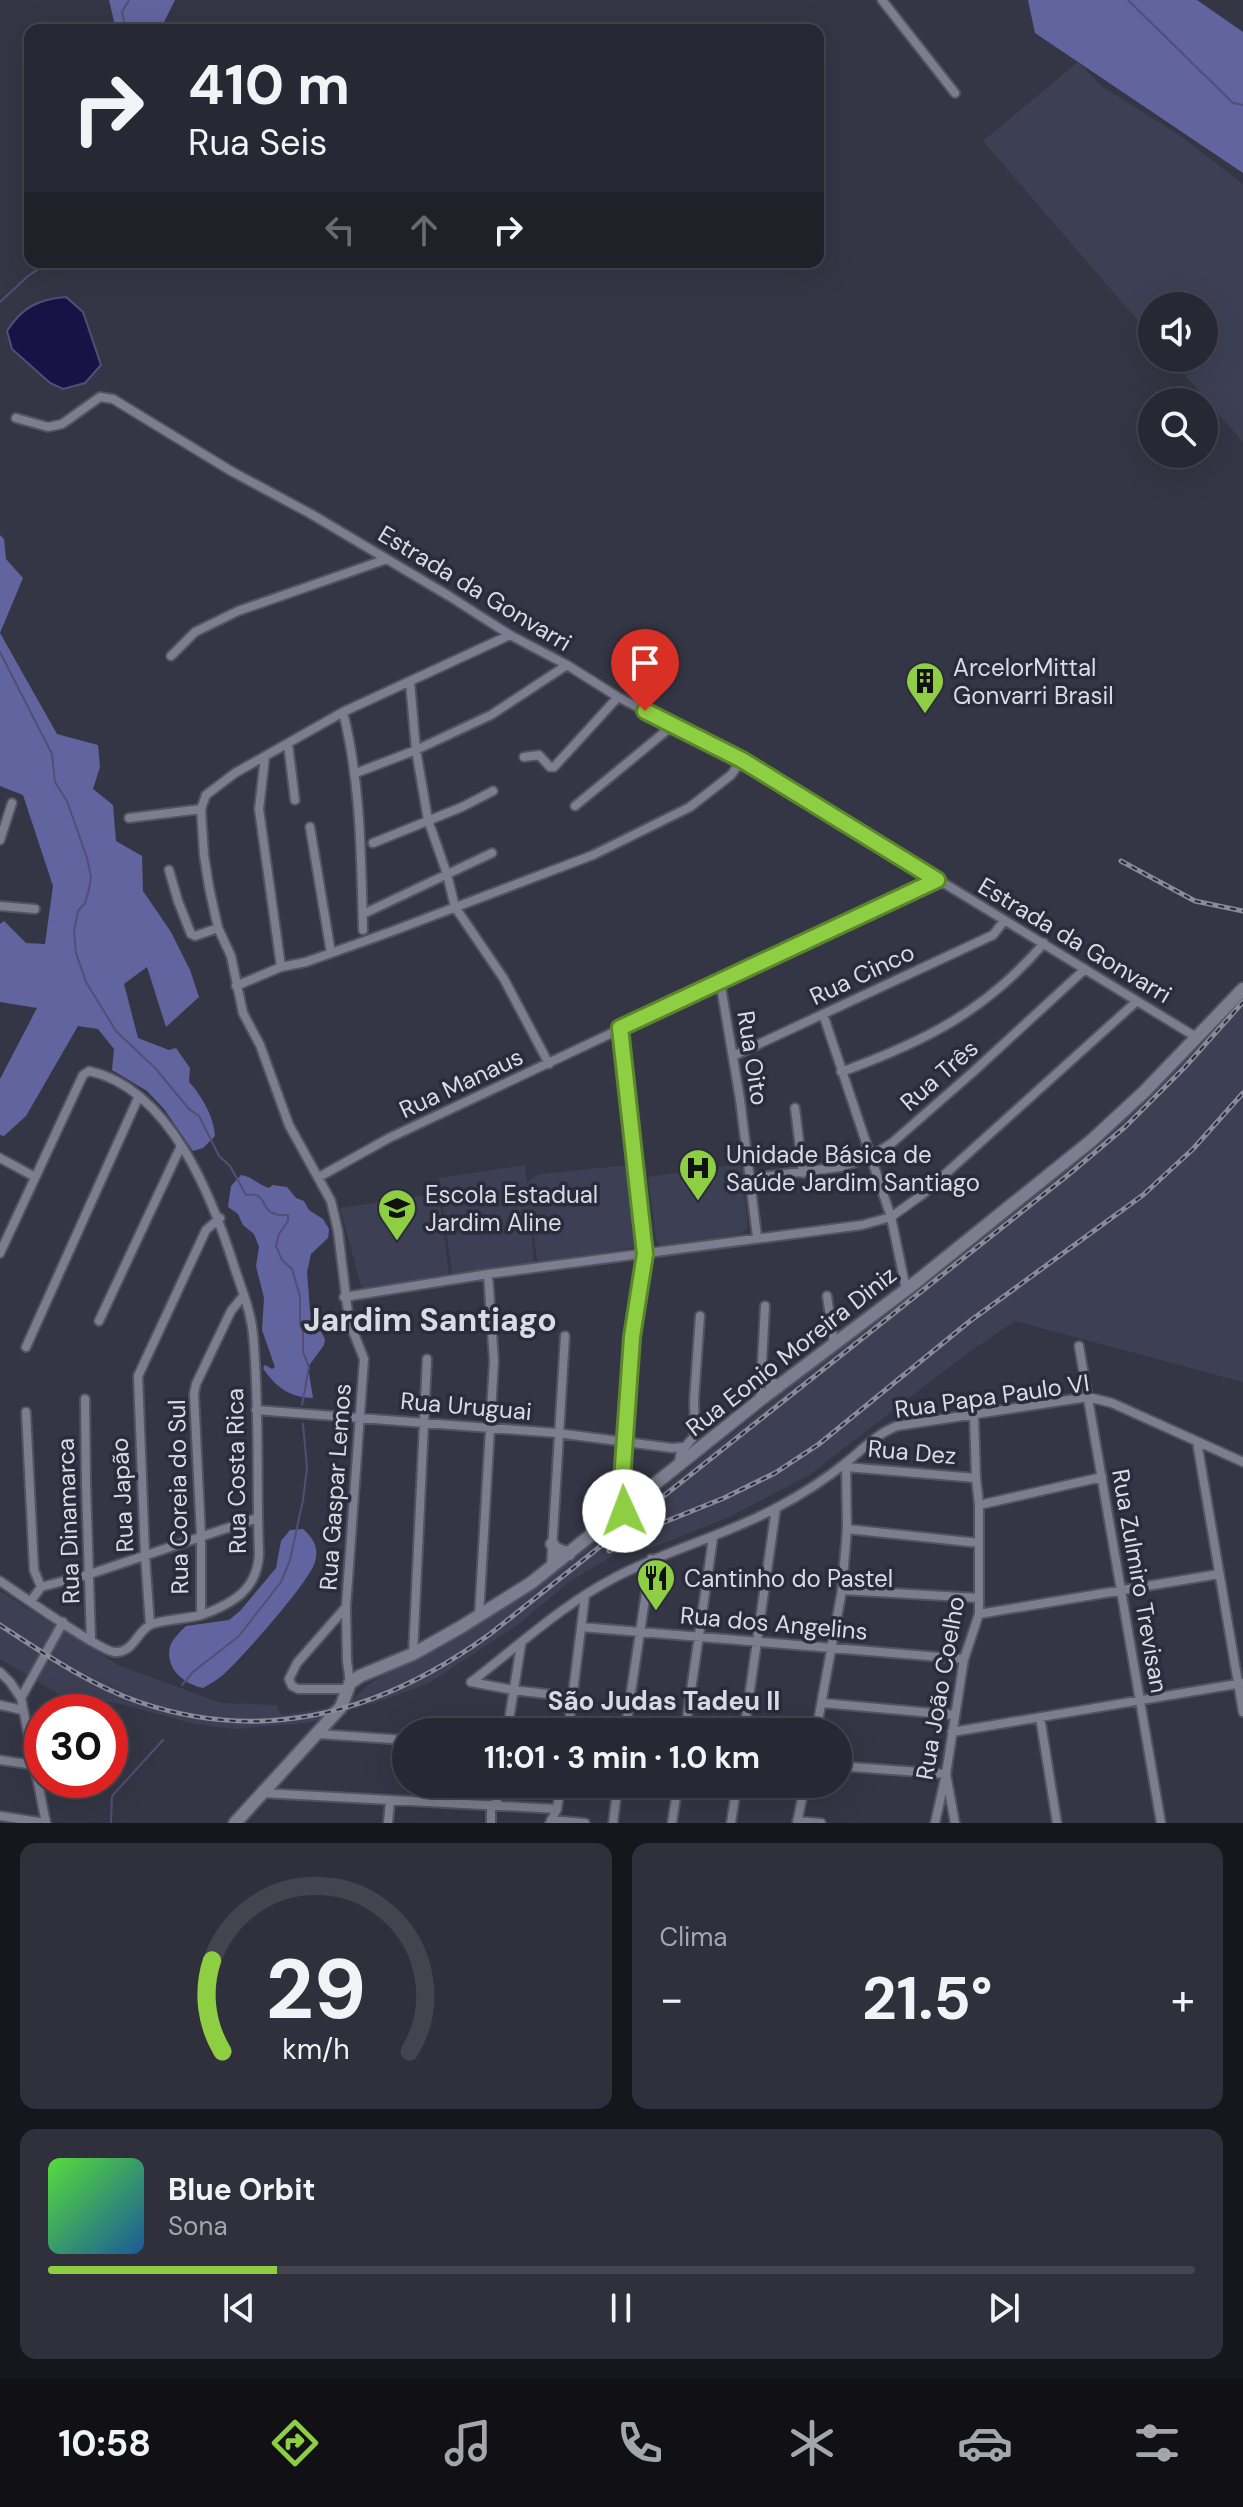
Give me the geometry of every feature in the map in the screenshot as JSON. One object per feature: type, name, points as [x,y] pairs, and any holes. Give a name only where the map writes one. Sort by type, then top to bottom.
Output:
[{"type":"main road","name":"Rua Eonio Moreira Diniz","points":[[348,1686],[360,1676],[413,1654],[479,1616],[551,1569],[678,1467],[700,1437],[778,1387],[1091,1141],[1144,1092],[1243,989]]},
{"type":"main road","points":[[761,1378],[778,1387]]},
{"type":"main road","points":[[621,1488],[642,1497]]},
{"type":"main road","points":[[552,1544],[569,1554]]},
{"type":"main road","points":[[235,1823],[319,1734],[341,1707],[348,1686]]},
{"type":"street","points":[[882,0],[955,93]]},
{"type":"street","name":"Estrada da Gonvarri","points":[[16,418],[54,426],[62,424],[100,397],[113,399],[618,697],[742,760],[1196,1037]]},
{"type":"street","points":[[171,656],[195,632],[238,611],[387,559]]},
{"type":"street","points":[[129,818],[201,809],[206,795],[213,788],[343,712],[510,635]]},
{"type":"street","points":[[356,773],[416,750],[491,715],[567,665]]},
{"type":"street","points":[[410,682],[416,750],[428,820],[455,907],[504,979],[549,1064]]},
{"type":"street","points":[[524,757],[539,755],[550,767],[554,767],[618,697]]},
{"type":"street","points":[[343,712],[356,773],[363,930]]},
{"type":"street","points":[[575,806],[672,726]]},
{"type":"street","points":[[288,744],[295,800]]},
{"type":"street","points":[[265,757],[259,809],[281,967]]},
{"type":"street","points":[[236,986],[593,855],[678,813],[731,775],[742,760]]},
{"type":"street","points":[[373,843],[493,791]]},
{"type":"street","points":[[0,840],[12,803]]},
{"type":"street","name":"Rua Gaspar Lemos","points":[[201,809],[204,855],[218,928],[231,956],[243,1013],[260,1045],[289,1125],[331,1201],[338,1231],[349,1321],[364,1359],[346,1607],[348,1686]]},
{"type":"street","points":[[310,827],[331,953]]},
{"type":"street","points":[[363,914],[492,853]]},
{"type":"street","points":[[169,870],[191,934],[195,936],[218,928]]},
{"type":"street","name":"Rua Manaus","points":[[319,1177],[389,1138],[937,880]]},
{"type":"street","points":[[0,906],[35,909]]},
{"type":"street","name":"Rua Cinco","points":[[733,1056],[993,935],[1004,921]]},
{"type":"street","points":[[841,1072],[951,1024],[1019,973],[1044,943]]},
{"type":"street","name":"Rua Três","points":[[751,1178],[841,1167],[872,1156],[893,1142],[973,1072],[1085,969]]},
{"type":"street","name":"Rua Oito","points":[[720,981],[751,1178],[757,1237]]},
{"type":"street","points":[[344,1297],[488,1274],[862,1225],[891,1217],[923,1194],[1137,1001]]},
{"type":"street","points":[[823,1014],[891,1217],[906,1289]]},
{"type":"street","points":[[620,1028],[645,1254],[635,1308],[624,1441],[621,1488],[624,1511]]},
{"type":"street","points":[[0,1253],[83,1075],[89,1071],[98,1074],[139,1096],[26,1347]]},
{"type":"street","name":"Rua Costa Rica","points":[[139,1096],[181,1146],[202,1179],[220,1218],[253,1333],[256,1410],[259,1563],[252,1582],[236,1598],[201,1615],[150,1625]]},
{"type":"street","points":[[795,1108],[803,1173]]},
{"type":"street","points":[[99,1321],[181,1146]]},
{"type":"street","points":[[0,1158],[35,1177]]},
{"type":"street","name":"Rua Japão","points":[[150,1625],[137,1385],[142,1365],[206,1230],[220,1218]]},
{"type":"street","points":[[479,1616],[494,1361],[488,1274]]},
{"type":"street","name":"Rua Coreia do Sul","points":[[201,1615],[201,1536],[194,1394],[226,1322],[244,1295]]},
{"type":"street","points":[[827,1296],[834,1344]]},
{"type":"street","points":[[760,1400],[765,1306]]},
{"type":"street","points":[[678,1467],[679,1449],[700,1437],[694,1400],[700,1316]]},
{"type":"street","points":[[551,1569],[565,1336]]},
{"type":"street","name":"Rua Zulmiro Trevisan","points":[[1079,1346],[1161,1823]]},
{"type":"street","points":[[413,1654],[427,1359]]},
{"type":"street","name":"Rua Papa Paulo VI","points":[[513,1690],[471,1682],[585,1595],[651,1559],[713,1538],[776,1508],[846,1465],[884,1431],[897,1426],[1088,1397],[1112,1403],[1243,1462]]},
{"type":"street","name":"Rua Dinamarca","points":[[85,1399],[91,1641]]},
{"type":"street","name":"Rua Uruguai","points":[[256,1410],[557,1433],[679,1449]]},
{"type":"street","points":[[26,1412],[34,1570],[41,1587]]},
{"type":"street","name":"Rua João Coelho","points":[[935,1823],[964,1659],[979,1614],[979,1505],[974,1415]]},
{"type":"street","points":[[1197,1442],[1241,1684],[1243,1712]]},
{"type":"street","points":[[819,1718],[842,1590],[847,1529],[846,1465]]},
{"type":"street","name":"Rua Dez","points":[[846,1465],[976,1478]]},
{"type":"street","points":[[979,1505],[1102,1477]]},
{"type":"street","points":[[746,1718],[776,1508]]},
{"type":"street","points":[[31,1601],[41,1587],[90,1574],[257,1518]]},
{"type":"street","points":[[847,1529],[979,1543]]},
{"type":"street","points":[[687,1718],[713,1538]]},
{"type":"street","points":[[627,1718],[651,1559]]},
{"type":"street","points":[[979,1614],[1219,1574]]},
{"type":"street","points":[[0,1581],[91,1641],[115,1652],[126,1650],[150,1625]]},
{"type":"street","points":[[842,1590],[979,1598]]},
{"type":"street","points":[[570,1718],[585,1595]]},
{"type":"street","points":[[346,1607],[297,1663],[289,1679],[292,1686],[298,1689],[348,1686]]},
{"type":"street","points":[[21,1698],[63,1622]]},
{"type":"street","name":"Rua dos Angelins","points":[[581,1627],[964,1659]]},
{"type":"street","points":[[509,1718],[521,1644]]},
{"type":"street","points":[[0,1672],[21,1698],[24,1719]]},
{"type":"street","points":[[952,1732],[1241,1684]]},
{"type":"street","points":[[513,1690],[573,1697]]},
{"type":"street","points":[[822,1703],[955,1715]]},
{"type":"street","points":[[0,1705],[22,1710]]},
{"type":"street","points":[[1040,1717],[1057,1823]]},
{"type":"street","points":[[319,1734],[392,1739]]},
{"type":"street","points":[[0,1760],[24,1764]]},
{"type":"street","points":[[852,1767],[946,1774],[955,1823]]},
{"type":"street","points":[[262,1793],[557,1809]]},
{"type":"street","points":[[0,1816],[46,1823],[41,1798]]},
{"type":"street","points":[[491,1823],[496,1798]]},
{"type":"street","points":[[559,1798],[551,1822],[585,1823]]},
{"type":"street","points":[[613,1823],[616,1798]]},
{"type":"street","points":[[672,1823],[676,1798]]},
{"type":"street","points":[[731,1823],[735,1798]]},
{"type":"street","points":[[802,1798],[797,1822],[821,1823]]},
{"type":"street","points":[[388,1823],[390,1801]]},
{"type":"shaded area","points":[[109,0],[175,0],[163,24],[115,24]]},
{"type":"shaded area","points":[[1028,0],[1197,0],[1243,32],[1243,173],[1035,33]]},
{"type":"shaded area","points":[[1078,62],[1101,86],[1179,135],[1243,184],[1243,442],[1218,413],[1218,388],[1196,388],[1182,372],[1218,372],[1218,292],[1138,292],[1138,321],[983,141]]},
{"type":"shaded area","points":[[66,297],[83,312],[101,365],[85,383],[63,389],[50,383],[12,349],[7,331],[32,306]]},
{"type":"shaded area","points":[[0,535],[4,539],[6,559],[23,578],[0,633]]},
{"type":"shaded area","points":[[0,633],[57,734],[98,745],[100,767],[93,789],[113,805],[116,841],[142,856],[143,891],[171,932],[190,970],[199,997],[166,1027],[147,967],[124,984],[138,1038],[169,1050],[176,1048],[190,1068],[189,1082],[206,1107],[214,1129],[215,1136],[203,1148],[193,1151],[164,1109],[147,1091],[112,1070],[114,1049],[98,1029],[78,1026],[26,1116],[4,1136],[0,1135],[0,1079],[37,1008],[0,1002],[0,924],[4,921],[26,943],[45,944],[53,886],[23,795],[0,786]]},
{"type":"shaded area","points":[[1243,993],[1243,1382],[1015,1321],[965,1355],[808,1476],[729,1517],[649,1549],[643,1538],[572,1580],[515,1627],[429,1683],[308,1723],[233,1729],[191,1723],[128,1706],[128,1694],[58,1694],[0,1659],[0,1591],[118,1665],[221,1703],[277,1705],[281,1715],[317,1710],[352,1700],[382,1676],[434,1650],[522,1596],[618,1525],[1027,1199]]},
{"type":"shaded area","name":"Unidade Básica de Saúde Jardim Santiago","points":[[741,1164],[748,1227],[742,1234],[663,1247],[656,1240],[648,1177]]},
{"type":"shaded area","points":[[525,1165],[527,1182],[540,1174],[629,1165],[635,1247],[538,1264],[529,1203],[534,1263],[452,1274],[439,1178]]},
{"type":"shaded area","points":[[241,1175],[269,1188],[273,1185],[287,1187],[296,1198],[304,1201],[309,1210],[323,1219],[329,1229],[328,1238],[311,1254],[307,1272],[310,1310],[325,1339],[308,1367],[313,1398],[284,1390],[263,1368],[265,1365],[272,1369],[275,1367],[262,1330],[264,1298],[256,1266],[259,1247],[254,1234],[228,1207],[231,1186]]},
{"type":"shaded area","name":"Escola Estadual Jardim Aline","points":[[439,1193],[449,1276],[362,1289],[340,1208]]},
{"type":"shaded area","points":[[303,1529],[315,1544],[315,1562],[288,1602],[245,1653],[219,1678],[203,1688],[183,1679],[170,1662],[170,1647],[175,1638],[186,1626],[229,1620],[240,1611],[276,1568],[281,1541],[290,1530]]},
{"type":"waterway","points":[[125,24],[122,12],[129,0]]},
{"type":"waterway","points":[[1128,0],[1233,103],[1243,105]]},
{"type":"waterway","points":[[0,302],[40,268]]},
{"type":"waterway","points":[[0,652],[52,754],[55,782],[67,801],[87,858],[91,877],[89,889],[85,903],[78,911],[74,931],[76,953],[86,982],[116,1031],[199,1116],[219,1156],[230,1166],[246,1195],[259,1197],[271,1212],[288,1215],[276,1246],[282,1260],[292,1269],[300,1296],[303,1352],[309,1367],[302,1405]]},
{"type":"waterway","points":[[182,1685],[193,1672],[239,1636],[281,1582],[290,1560],[303,1500],[307,1468],[303,1424]]},
{"type":"waterway","points":[[111,1823],[112,1796],[163,1740]]},
{"type":"railway","points":[[1121,861],[1195,901],[1243,911]]},
{"type":"railway","points":[[0,1625],[103,1687],[139,1702],[186,1715],[233,1721],[278,1720],[323,1713],[366,1701],[408,1683],[450,1661],[490,1634],[1068,1175],[1125,1127],[1184,1068],[1243,1002]]},
{"type":"railway","points":[[609,1551],[657,1525],[775,1473],[819,1444],[970,1321],[1143,1195],[1193,1149],[1243,1093]]},
{"type":"place","name":"ArcelorMittal Gonvarri Brasil","points":[[925,715]]},
{"type":"place","name":"Unidade Básica de Saúde Jardim Santiago","points":[[698,1202]]},
{"type":"place","name":"Escola Estadual Jardim Aline","points":[[397,1242]]},
{"type":"place","name":"Cantinho do Pastel","points":[[656,1612]]},
{"type":"district","name":"Jardim Santiago","points":[[430,1320]]},
{"type":"district","name":"São Judas Tadeu II","points":[[664,1701]]},
{"type":"route","points":[[624,1511],[621,1495],[632,1337],[645,1254],[620,1028],[937,880],[742,760],[645,711]]}]
